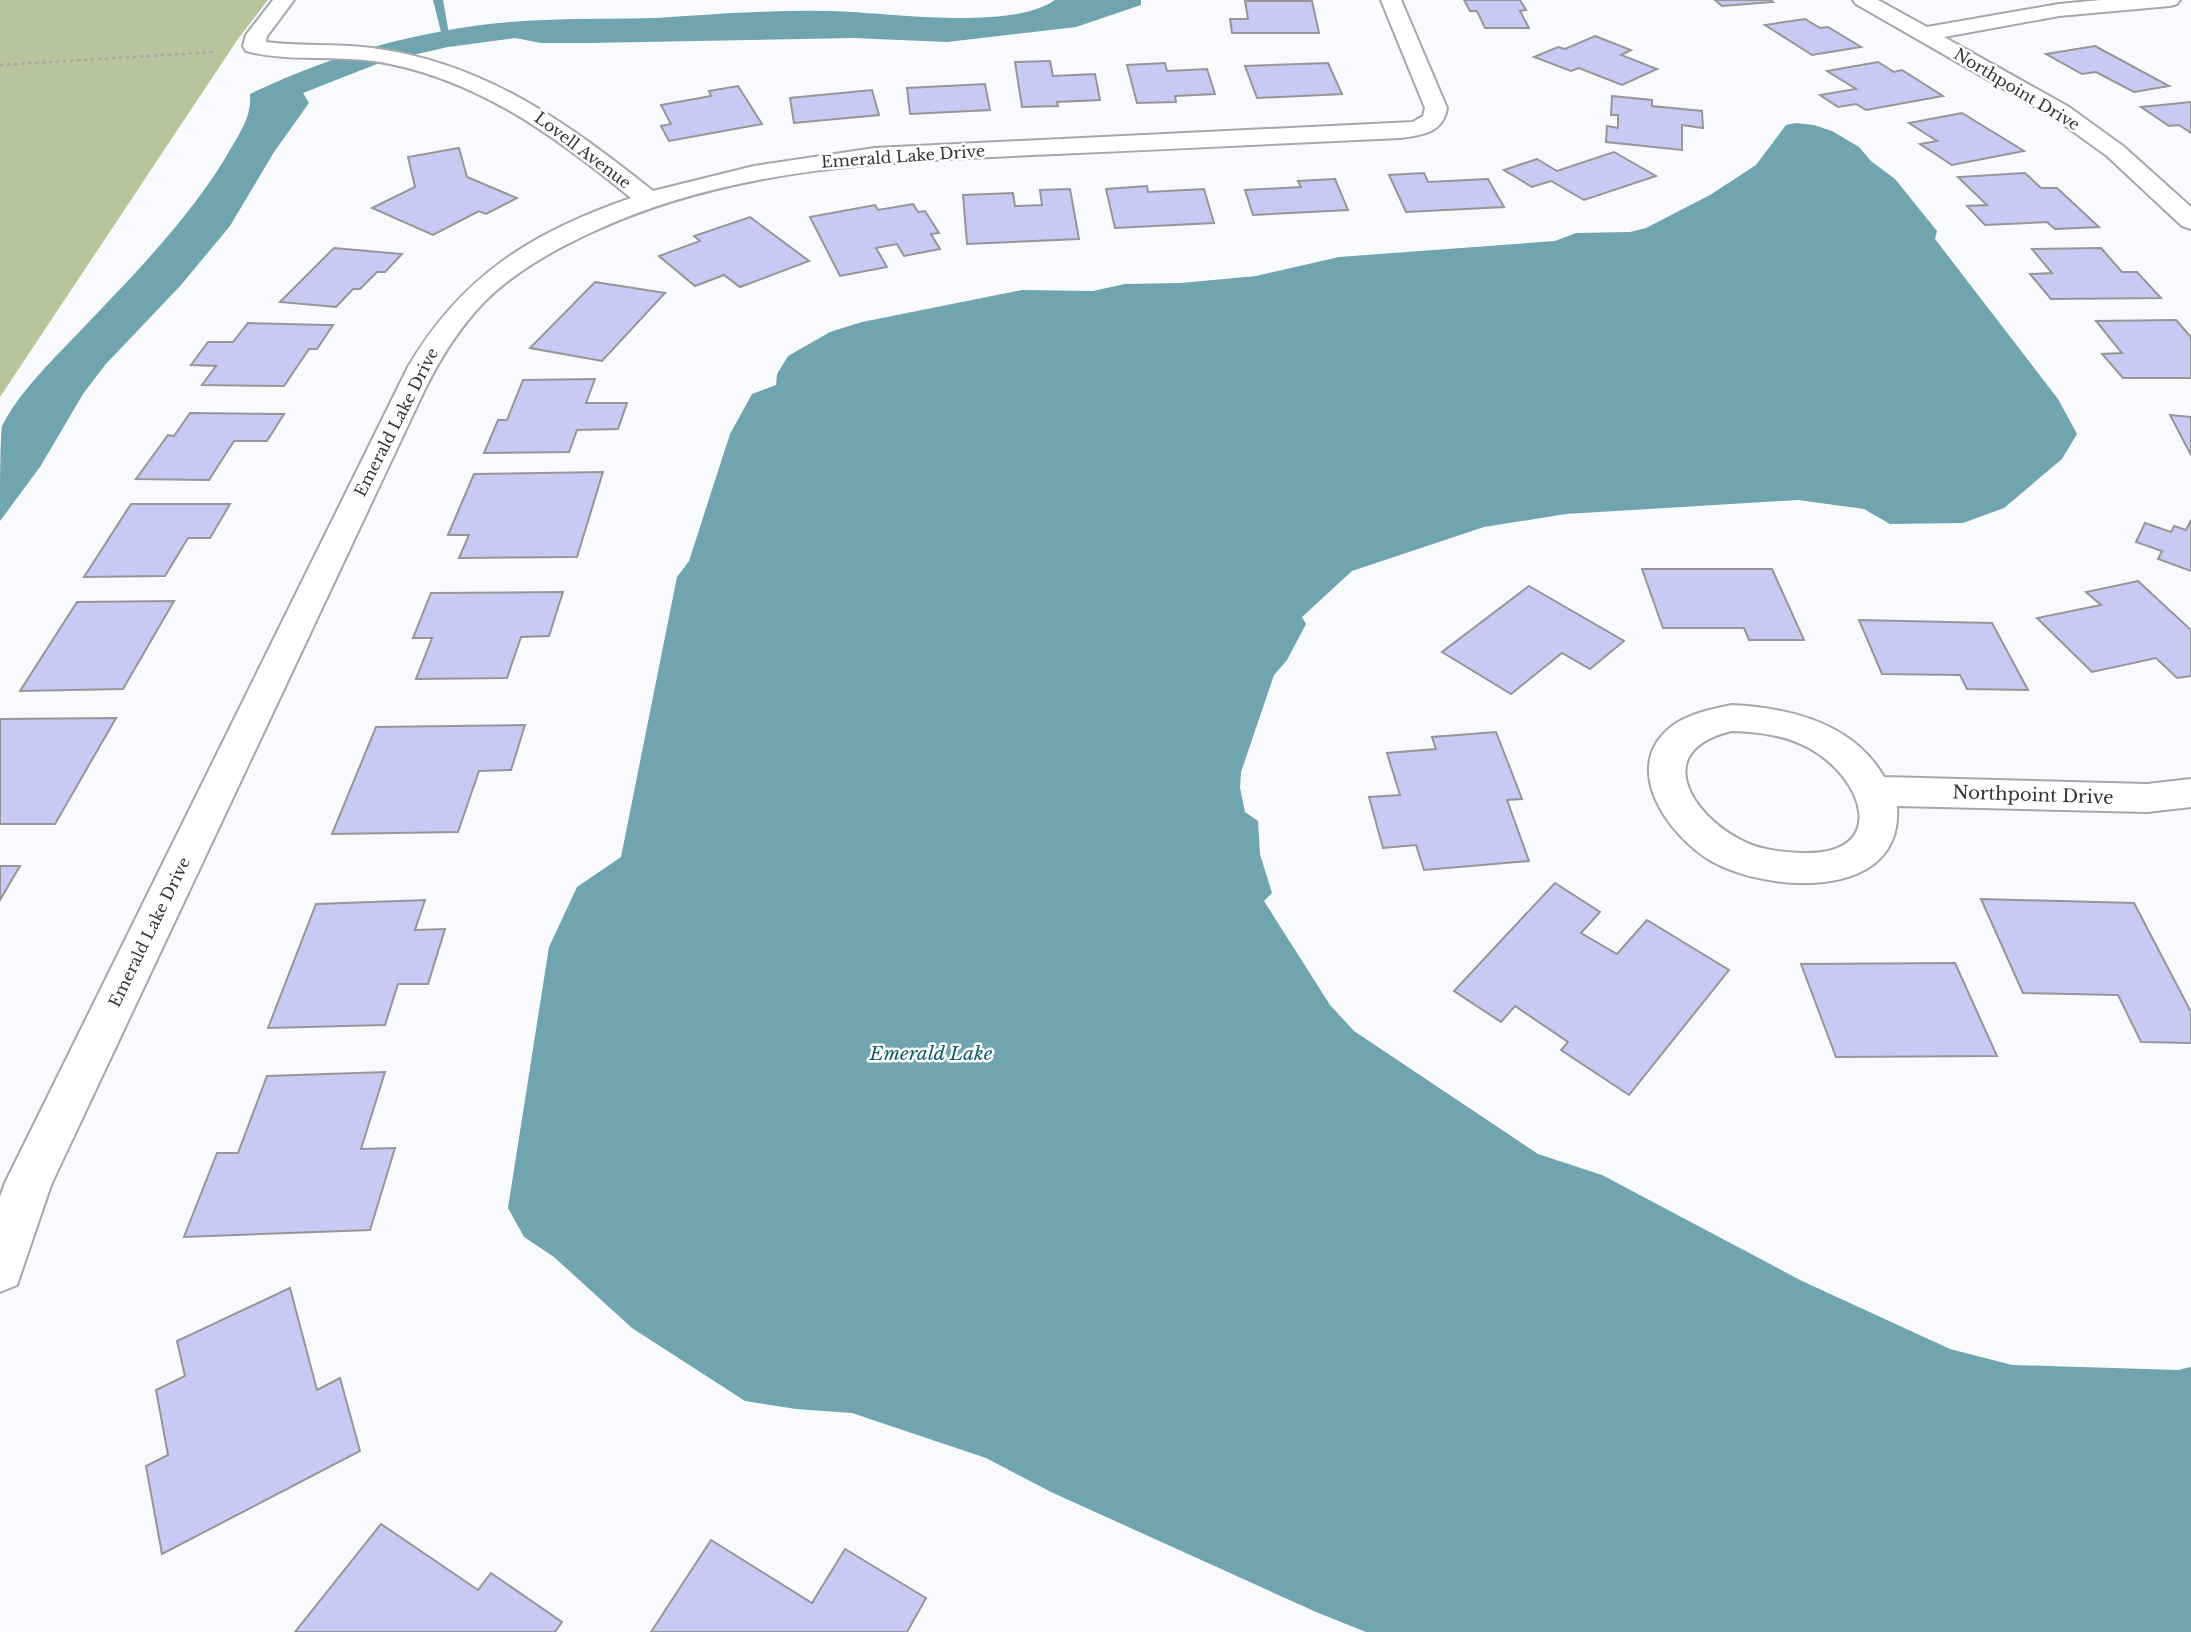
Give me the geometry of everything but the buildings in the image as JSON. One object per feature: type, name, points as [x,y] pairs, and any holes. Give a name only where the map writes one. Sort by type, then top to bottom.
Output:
[{"type":"street","points":[[264,48],[257,35],[284,0]]},
{"type":"street","name":"Emerald Lake Drive","points":[[0,1269],[28,1184],[410,389],[438,339],[466,304],[491,281],[521,260],[584,225],[648,200],[734,176],[804,163],[875,155],[1420,128],[1434,119],[1436,108],[1391,0]]},
{"type":"street","name":"Northpoint Drive","points":[[1864,0],[2061,112],[2115,151],[2191,221]]},
{"type":"street","points":[[1924,34],[2059,10],[2170,0]]},
{"type":"street","name":"Lovell Avenue","points":[[264,48],[337,51],[408,61],[494,89],[547,120],[648,200]]},
{"type":"street","points":[[1732,718],[1765,719],[1800,729],[1832,744],[1857,766],[1874,791],[1880,815],[1874,838],[1858,856],[1831,867],[1797,870],[1773,866],[1726,850],[1698,831],[1678,807],[1667,782],[1668,759],[1681,739],[1703,725],[1732,718]]},
{"type":"street","name":"Northpoint Drive","points":[[1874,791],[2147,798],[2191,793]]},
{"type":"path","points":[[0,65],[205,54],[264,48]]},
{"type":"green space","points":[[0,0],[268,0],[238,39],[0,397]]},
{"type":"water","points":[[1055,0],[1141,0],[1141,5],[1076,27],[947,42],[853,38],[541,43],[515,38],[448,47],[382,62],[303,93],[309,103],[274,152],[230,226],[181,285],[105,365],[83,394],[40,467],[0,521],[1,433],[10,412],[39,374],[182,219],[217,171],[242,129],[248,116],[250,94],[320,64],[357,52],[432,33],[507,22],[792,11],[986,17],[1013,15],[1037,9]]},
{"type":"water","name":"Emerald Lake","points":[[1796,123],[1832,131],[1859,147],[1871,161],[1895,179],[1937,231],[1935,239],[2058,399],[2077,434],[2062,459],[2004,508],[1963,523],[1890,524],[1864,509],[1798,500],[1566,514],[1484,527],[1352,571],[1302,617],[1306,624],[1287,660],[1274,675],[1241,772],[1240,788],[1245,812],[1258,821],[1260,854],[1272,893],[1264,901],[1330,1005],[1354,1031],[1538,1154],[1602,1175],[1802,1281],[1950,1349],[2012,1365],[2178,1370],[2191,1367],[2191,1632],[1366,1632],[1051,1492],[986,1458],[852,1413],[796,1409],[745,1401],[632,1328],[554,1257],[524,1237],[508,1208],[549,947],[577,887],[621,857],[677,577],[689,561],[730,434],[752,394],[776,385],[777,374],[788,356],[830,332],[862,322],[1022,290],[1093,291],[1125,284],[1181,283],[1256,276],[1339,257],[1555,241],[1576,233],[1630,232],[1646,228],[1710,195],[1756,165],[1786,125]]},
{"type":"waterway","points":[[438,0],[446,32]]}]
